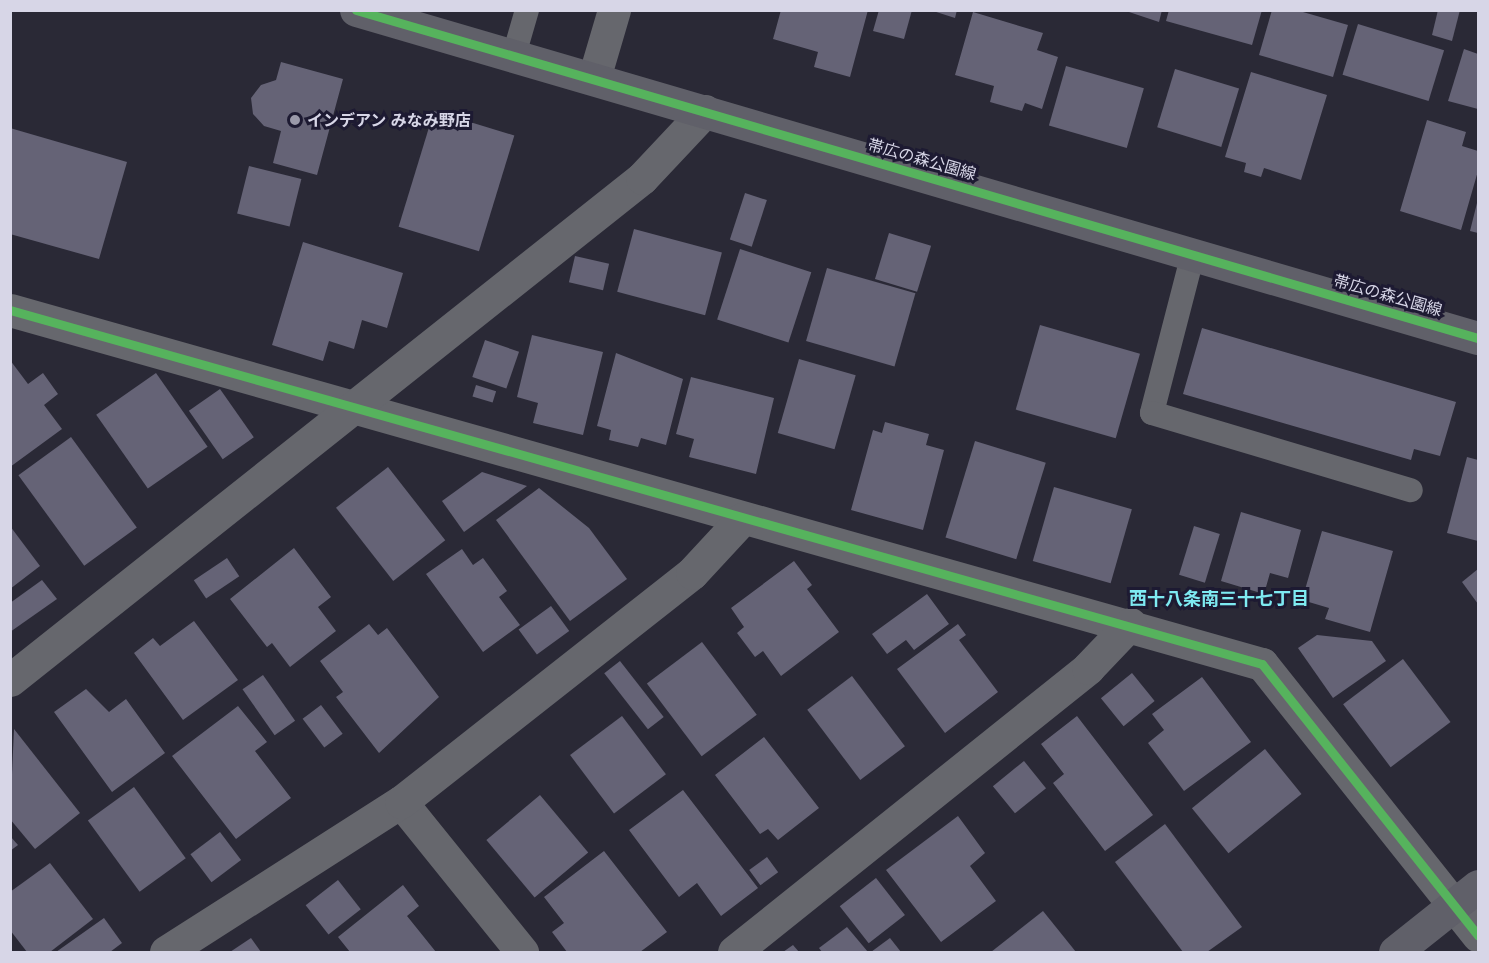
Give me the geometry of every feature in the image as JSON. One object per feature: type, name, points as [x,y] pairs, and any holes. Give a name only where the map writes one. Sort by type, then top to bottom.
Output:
[{"type":"main road","name":"帯広の森公園線","points":[[356,10],[1479,338]]},
{"type":"main road","points":[[1395,952],[1466,896]]},
{"type":"street","points":[[594,78],[614,10]]},
{"type":"street","points":[[10,680],[360,405],[642,178],[705,111]]},
{"type":"street","points":[[10,310],[360,405],[742,519],[1130,624],[1262,664],[1466,896],[1479,936]]},
{"type":"street","points":[[166,952],[401,802],[692,573],[742,519]]},
{"type":"street","points":[[734,952],[1088,668],[1130,624]]},
{"type":"street","points":[[401,802],[522,952]]},
{"type":"lane","points":[[514,55],[527,10]]},
{"type":"lane","points":[[1193,254],[1152,413],[1411,490]]},
{"type":"building","points":[[781,10],[868,10],[850,77],[814,67],[818,52],[773,39]]},
{"type":"building","points":[[879,10],[912,10],[904,39],[873,31]]},
{"type":"building","points":[[930,10],[957,10],[955,18]]},
{"type":"building","points":[[1123,10],[1162,10],[1159,22]]},
{"type":"building","points":[[1169,10],[1262,10],[1252,45],[1166,21]]},
{"type":"building","points":[[1272,10],[1296,10],[1348,25],[1333,77],[1259,55]]},
{"type":"building","points":[[1438,10],[1460,10],[1452,41],[1432,35]]},
{"type":"building","points":[[973,12],[1043,33],[1037,50],[1058,57],[1042,109],[1025,103],[1022,111],[990,102],[994,86],[955,75]]},
{"type":"building","points":[[1358,24],[1444,50],[1429,101],[1343,75]]},
{"type":"building","points":[[1464,49],[1478,54],[1478,109],[1448,101]]},
{"type":"building","name":"インデアン みなみ野店","points":[[281,62],[343,79],[317,175],[273,163],[281,131],[264,126],[253,114],[251,98],[261,85],[276,80]]},
{"type":"building","points":[[1066,66],[1144,88],[1127,148],[1049,126]]},
{"type":"building","points":[[1175,69],[1239,89],[1221,147],[1157,127]]},
{"type":"building","points":[[1251,72],[1327,95],[1301,180],[1264,168],[1261,177],[1244,172],[1246,163],[1225,157]]},
{"type":"building","points":[[434,111],[514,136],[479,251],[399,227]]},
{"type":"building","points":[[1427,120],[1466,132],[1462,146],[1478,151],[1478,171],[1461,230],[1400,211]]},
{"type":"building","points":[[10,128],[127,162],[99,259],[10,234]]},
{"type":"building","points":[[249,166],[301,179],[290,227],[237,214]]},
{"type":"building","points":[[745,193],[767,200],[752,247],[730,240]]},
{"type":"building","points":[[1478,199],[1478,233],[1470,231]]},
{"type":"building","points":[[634,229],[722,253],[705,315],[617,292]]},
{"type":"building","points":[[889,233],[931,246],[917,292],[875,279]]},
{"type":"building","points":[[303,242],[403,273],[387,328],[362,320],[354,349],[329,341],[323,361],[272,345]]},
{"type":"building","points":[[740,249],[811,272],[788,343],[717,319]]},
{"type":"building","points":[[575,256],[609,264],[603,290],[569,282]]},
{"type":"building","points":[[827,268],[915,293],[894,366],[806,341]]},
{"type":"building","points":[[1040,325],[1140,354],[1116,438],[1016,410]]},
{"type":"building","points":[[1202,328],[1456,402],[1440,456],[1414,449],[1411,460],[1183,394]]},
{"type":"building","points":[[532,335],[603,352],[583,435],[533,423],[538,403],[517,397]]},
{"type":"building","points":[[485,340],[519,352],[506,389],[472,377]]},
{"type":"building","points":[[616,353],[683,379],[666,445],[641,438],[638,447],[609,440],[611,430],[597,426]]},
{"type":"building","points":[[799,359],[856,375],[834,449],[778,433]]},
{"type":"building","points":[[10,360],[28,384],[43,373],[58,394],[44,405],[62,429],[10,467]]},
{"type":"building","points":[[156,373],[208,447],[148,489],[96,415]]},
{"type":"building","points":[[691,377],[774,398],[756,474],[689,457],[694,439],[676,434]]},
{"type":"building","points":[[476,385],[496,391],[493,403],[472,396]]},
{"type":"building","points":[[220,389],[254,437],[223,459],[189,411]]},
{"type":"building","points":[[885,422],[929,434],[926,445],[944,450],[923,530],[851,510],[873,430],[882,433]]},
{"type":"building","points":[[71,437],[137,528],[84,566],[18,475]]},
{"type":"building","points":[[975,441],[1046,463],[1016,559],[945,538]]},
{"type":"building","points":[[1467,457],[1478,460],[1478,541],[1447,533]]},
{"type":"building","points":[[388,467],[445,540],[393,581],[336,508]]},
{"type":"building","points":[[482,472],[527,486],[464,532],[442,501]]},
{"type":"building","points":[[1054,487],[1132,509],[1111,583],[1033,561]]},
{"type":"building","points":[[539,488],[589,528],[627,579],[570,621],[496,520]]},
{"type":"building","points":[[1241,512],[1301,530],[1288,578],[1270,573],[1264,594],[1221,581]]},
{"type":"building","points":[[10,526],[40,566],[10,589]]},
{"type":"building","points":[[1194,526],[1220,534],[1205,583],[1179,575]]},
{"type":"building","points":[[1322,531],[1393,551],[1370,632],[1325,619],[1329,608],[1302,600]]},
{"type":"building","points":[[294,548],[331,597],[318,607],[336,631],[290,667],[272,643],[267,647],[230,599]]},
{"type":"building","points":[[462,549],[473,565],[483,558],[507,591],[499,597],[520,625],[483,652],[426,574]]},
{"type":"building","points":[[227,558],[239,576],[206,599],[194,580]]},
{"type":"building","points":[[794,561],[812,585],[807,589],[839,632],[781,676],[763,651],[755,657],[737,633],[744,627],[731,608]]},
{"type":"building","points":[[1478,569],[1478,604],[1462,582]]},
{"type":"building","points":[[42,580],[57,599],[10,632],[10,603]]},
{"type":"building","points":[[927,594],[949,624],[914,650],[906,640],[887,654],[872,634]]},
{"type":"building","points":[[551,606],[569,631],[537,655],[519,630]]},
{"type":"building","points":[[194,621],[238,680],[183,720],[134,653],[153,638],[160,646]]},
{"type":"building","points":[[369,624],[378,635],[387,628],[439,697],[379,753],[336,697],[343,692],[320,661]]},
{"type":"building","points":[[958,624],[966,635],[959,640],[998,692],[945,733],[897,669]]},
{"type":"building","points":[[1317,635],[1372,641],[1386,661],[1333,698],[1298,648]]},
{"type":"building","points":[[702,642],[757,715],[702,756],[647,684]]},
{"type":"building","points":[[1403,659],[1451,722],[1391,767],[1343,704]]},
{"type":"building","points":[[620,661],[664,717],[648,729],[604,673]]},
{"type":"building","points":[[1132,673],[1155,701],[1124,726],[1101,698]]},
{"type":"building","points":[[263,675],[295,721],[275,735],[243,689]]},
{"type":"building","points":[[852,676],[905,746],[860,780],[807,710]]},
{"type":"building","points":[[1202,677],[1251,742],[1184,791],[1148,743],[1164,730],[1152,714]]},
{"type":"building","points":[[86,689],[109,712],[126,699],[165,753],[112,792],[54,712]]},
{"type":"building","points":[[321,705],[343,734],[324,748],[303,719]]},
{"type":"building","points":[[238,706],[267,742],[255,751],[291,798],[236,839],[172,756]]},
{"type":"building","points":[[622,716],[666,774],[614,813],[570,755]]},
{"type":"building","points":[[1077,716],[1153,815],[1105,851],[1053,783],[1064,774],[1041,744]]},
{"type":"building","points":[[14,729],[80,813],[35,849],[10,819]]},
{"type":"building","points":[[764,737],[819,808],[778,840],[768,829],[760,834],[715,775]]},
{"type":"building","points":[[1265,749],[1302,794],[1228,853],[1192,808]]},
{"type":"building","points":[[1024,761],[1046,788],[1015,813],[993,786]]},
{"type":"building","points":[[134,787],[186,858],[140,892],[88,821]]},
{"type":"building","points":[[683,790],[758,888],[721,916],[697,883],[679,897],[629,830]]},
{"type":"building","points":[[540,795],[588,852],[535,897],[486,840]]},
{"type":"building","points":[[958,816],[985,853],[970,866],[996,901],[941,942],[886,870]]},
{"type":"building","points":[[1165,824],[1242,927],[1207,952],[1183,952],[1115,862]]},
{"type":"building","points":[[220,832],[241,860],[212,882],[190,854]]},
{"type":"building","points":[[10,836],[18,845],[10,851]]},
{"type":"building","points":[[604,851],[667,932],[640,952],[567,952],[552,932],[564,923],[544,897]]},
{"type":"building","points":[[767,857],[778,872],[760,885],[749,870]]},
{"type":"building","points":[[50,863],[93,919],[50,952],[27,952],[10,930],[10,892]]},
{"type":"building","points":[[876,878],[905,915],[869,943],[840,906]]},
{"type":"building","points":[[338,880],[361,909],[328,934],[306,905]]},
{"type":"building","points":[[403,885],[419,906],[407,916],[436,952],[350,952],[338,937]]},
{"type":"building","points":[[1043,911],[1076,952],[991,952]]},
{"type":"building","points":[[104,918],[122,943],[110,952],[56,952]]},
{"type":"building","points":[[847,927],[868,952],[822,952],[819,948]]},
{"type":"building","points":[[251,938],[261,952],[230,952]]},
{"type":"building","points":[[890,938],[901,952],[871,952]]},
{"type":"building","points":[[793,945],[799,952],[783,952]]},
{"type":"cycle path","points":[[356,10],[1478,338]]},
{"type":"cycle path","points":[[10,310],[1262,664],[1478,936]]},
{"type":"place","name":"インデアン みなみ野店","points":[[295,120]]},
{"type":"district","name":"西十八条南三十七丁目","points":[[1219,599]]}]
